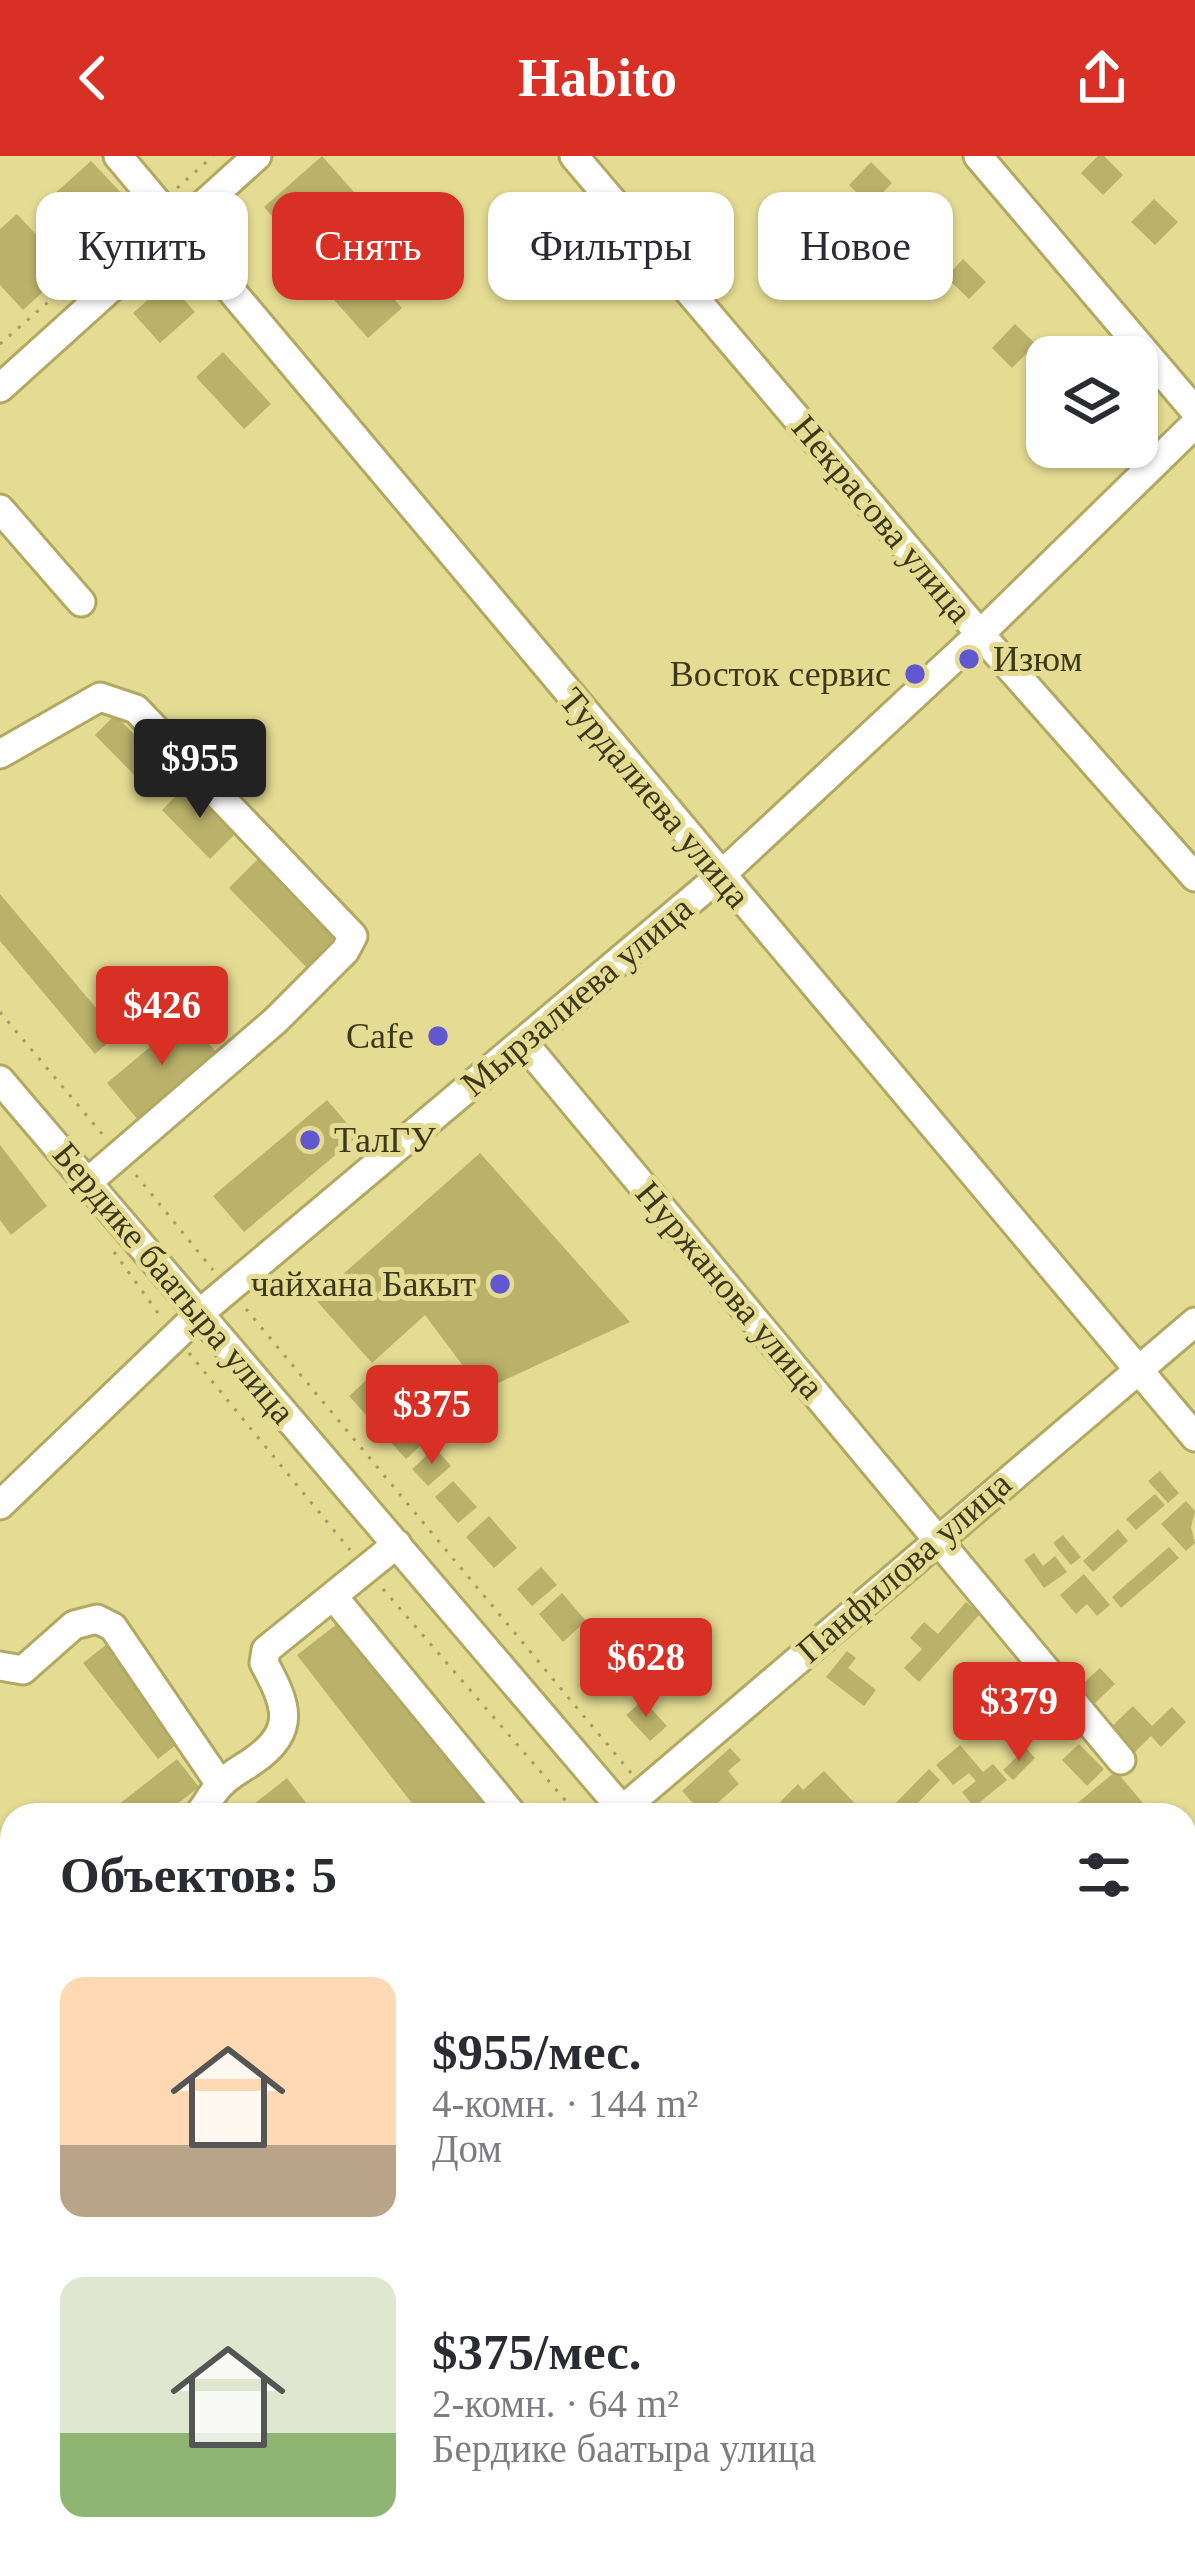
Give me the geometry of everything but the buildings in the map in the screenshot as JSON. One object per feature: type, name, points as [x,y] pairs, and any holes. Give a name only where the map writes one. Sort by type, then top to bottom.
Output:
[{"type":"street","name":"Турдалиева улица","points":[[118,156],[147,192]]},
{"type":"street","points":[[218,192],[257,156]]},
{"type":"street","name":"Некрасова улица","points":[[574,156],[980,634],[1195,877]]},
{"type":"street","points":[[978,156],[1195,411]]},
{"type":"street","points":[[0,388],[98,300]]},
{"type":"street","name":"Турдалиева улица","points":[[235,300],[1195,1437]]},
{"type":"street","name":"Мырзалиева улица","points":[[0,1505],[174,1335],[719,876],[980,634],[1195,424]]},
{"type":"street","points":[[0,509],[81,602]]},
{"type":"street","points":[[0,754],[100,697],[136,709],[353,936],[345,951],[275,1021],[89,1181]]},
{"type":"street","name":"Нуржанова улица","points":[[524,1042],[1121,1760]]},
{"type":"street","name":"Бердике баатыра улица","points":[[0,1080],[614,1803]]},
{"type":"street","name":"Панфилова улица","points":[[632,1803],[1195,1322]]},
{"type":"street","points":[[207,1803],[220,1784],[270,1750],[282,1734],[286,1718],[276,1684],[263,1663],[266,1650],[397,1544]]},
{"type":"street","points":[[333,1596],[503,1803]]},
{"type":"street","points":[[0,1666],[23,1670],[74,1625],[97,1619],[113,1627],[220,1784]]},
{"type":"path","points":[[173,192],[213,156]]},
{"type":"path","points":[[0,344],[50,300]]},
{"type":"path","points":[[0,1012],[644,1790]]},
{"type":"path","points":[[111,1249],[174,1335],[365,1569],[568,1803]]},
{"type":"place","name":"Изюм","points":[[969,659]]},
{"type":"place","name":"Восток сервис","points":[[915,674]]},
{"type":"place","name":"Cafe","points":[[438,1036]]},
{"type":"place","name":"ТалГУ","points":[[310,1140]]},
{"type":"place","name":"чайхана Бакыт","points":[[500,1284]]}]
